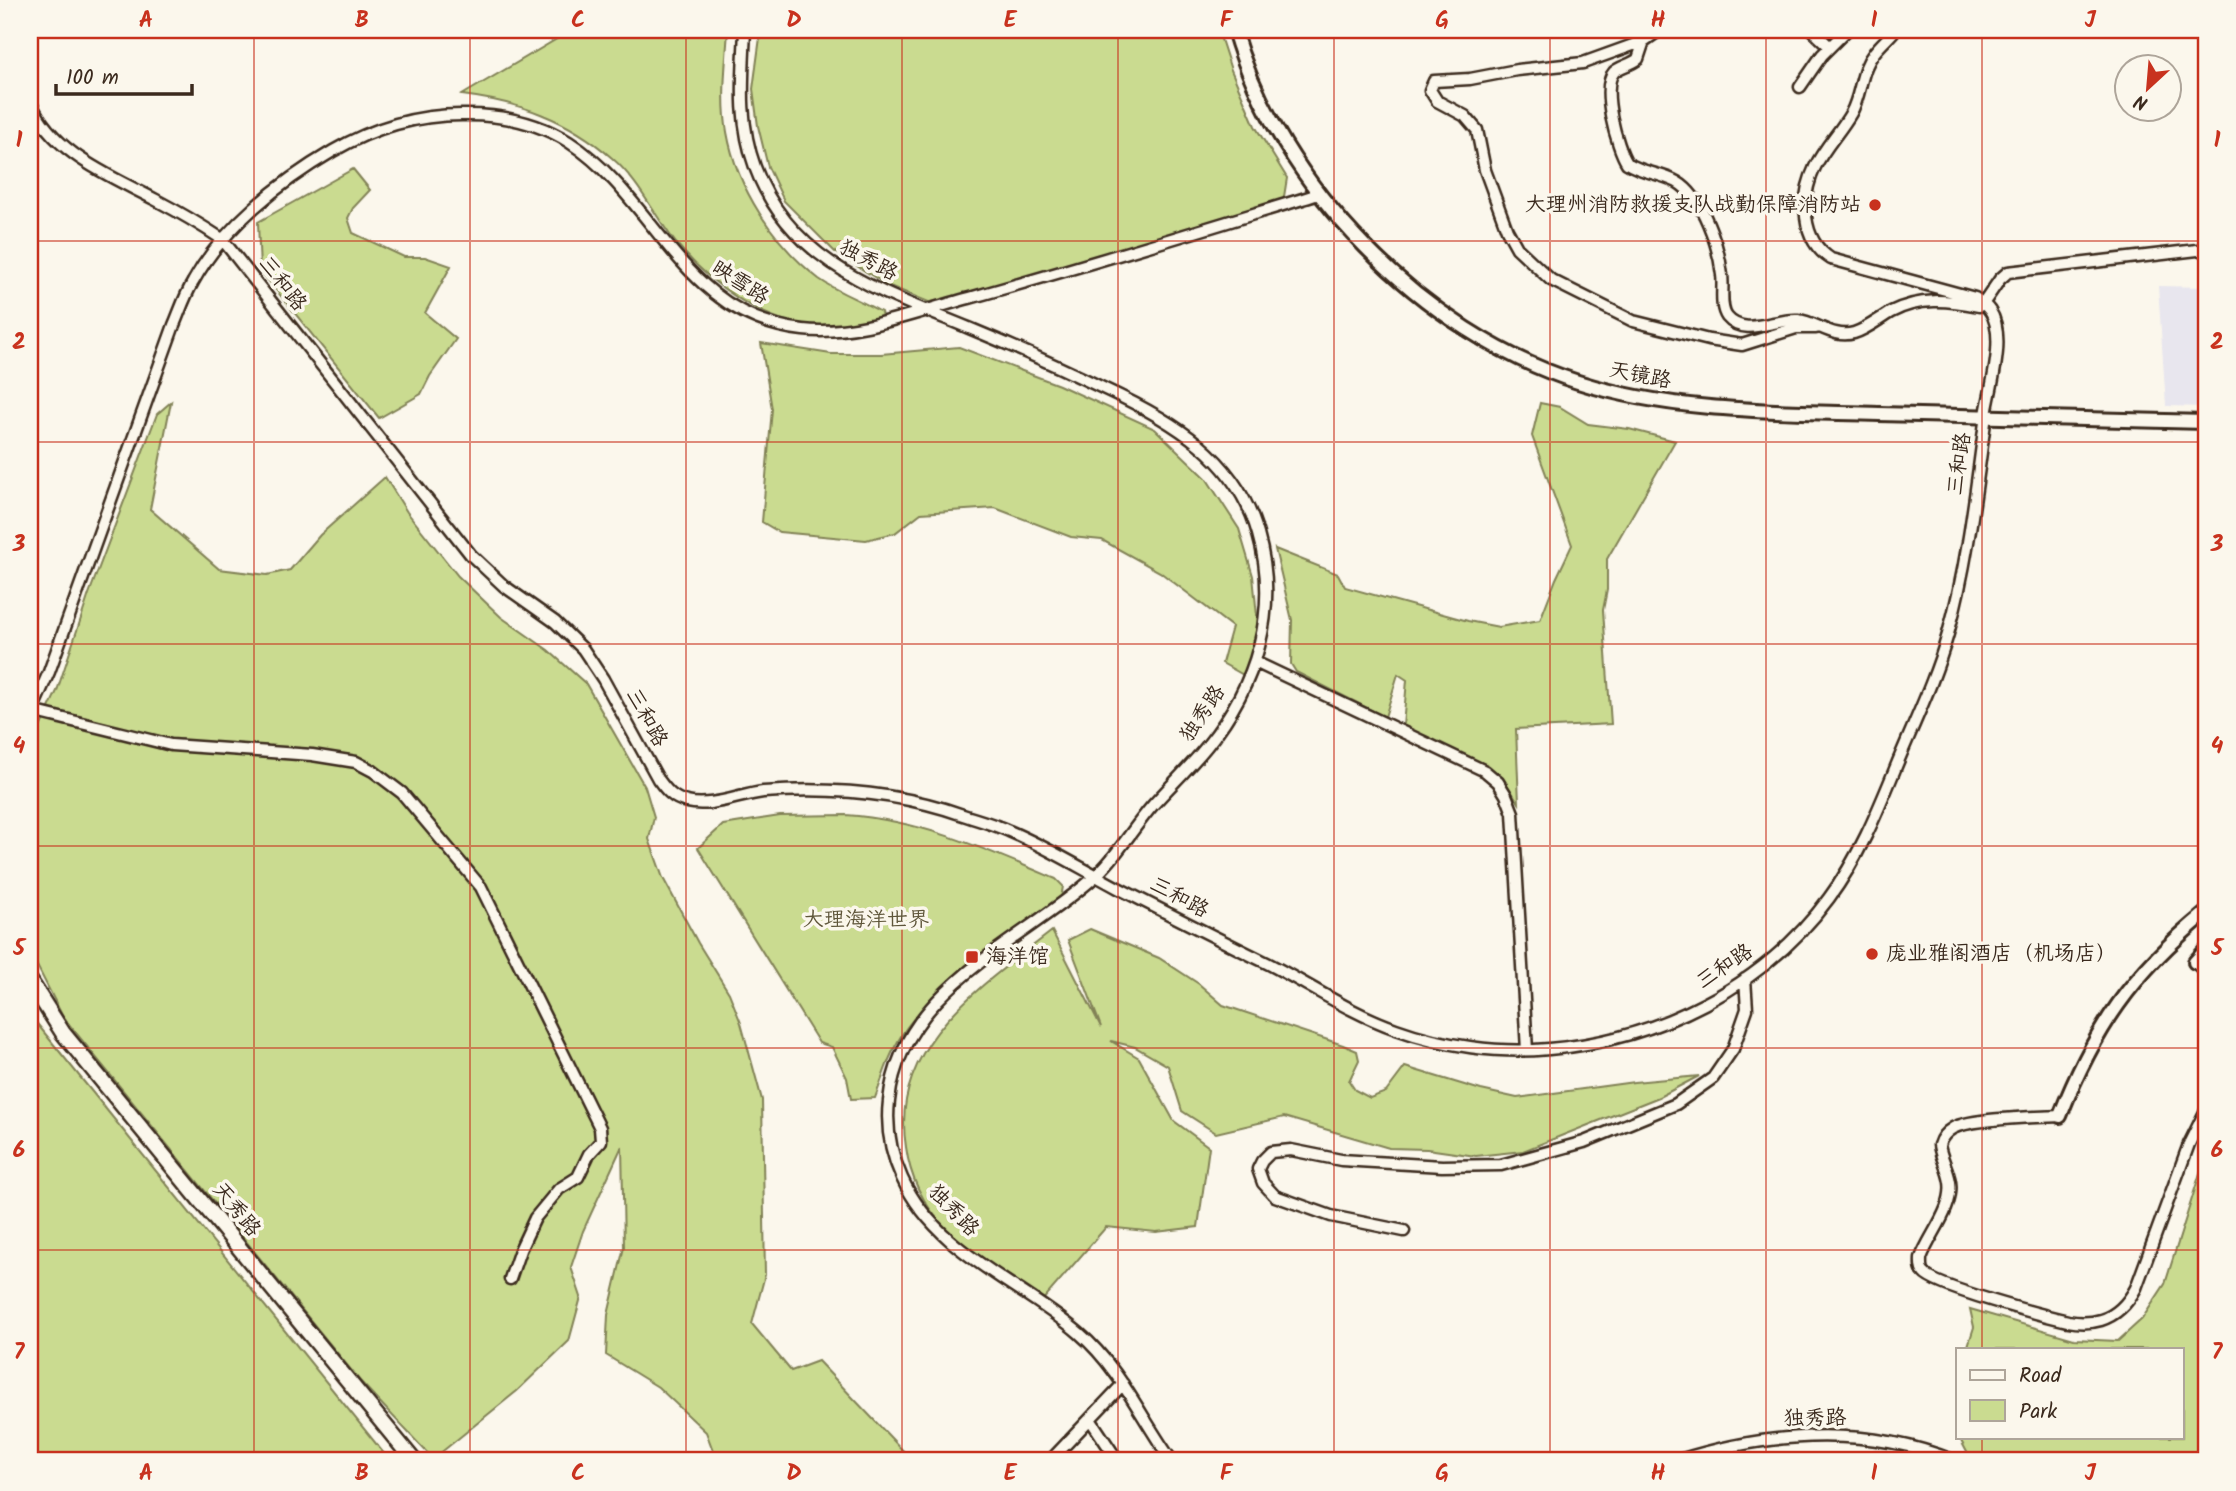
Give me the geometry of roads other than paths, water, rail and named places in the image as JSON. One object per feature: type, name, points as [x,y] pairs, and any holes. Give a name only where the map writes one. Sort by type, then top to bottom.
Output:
[{"type":"main road","name":"天秀路","points":[[30,981],[64,1032],[414,1461]]},
{"type":"street","name":"独秀路","points":[[745,30],[741,93],[744,124],[754,166],[771,200],[794,232],[826,261],[862,282],[1052,364],[1133,402],[1182,430],[1215,458],[1235,483],[1259,535],[1264,560],[1267,608],[1255,662],[1238,701],[1214,737],[1096,876],[961,979],[926,1011],[909,1037],[897,1064],[890,1093],[888,1122],[899,1173],[927,1218],[959,1248],[1079,1333],[1097,1350],[1123,1384],[1172,1461]]},
{"type":"street","name":"天镜路","points":[[1234,30],[1268,116],[1299,167],[1319,194],[1371,252],[1436,307],[1507,353],[1570,380],[1645,398],[1719,407],[2206,422]]},
{"type":"street","points":[[1660,30],[1644,41],[1583,63],[1517,70],[1470,79],[1434,81],[1430,90],[1441,104],[1465,116],[1477,130],[1485,170],[1507,230],[1517,248],[1551,280],[1633,321],[1736,345],[1754,343],[1796,328],[1820,328]]},
{"type":"street","points":[[1812,30],[1830,47]]},
{"type":"street","points":[[1800,88],[1830,47],[1847,30]]},
{"type":"street","points":[[1895,30],[1872,55],[1851,113],[1815,166],[1807,200],[1808,233],[1820,252],[1831,259],[1962,294],[1983,304]]},
{"type":"street","points":[[1644,41],[1638,59],[1617,70],[1612,76],[1610,93],[1613,128],[1623,157],[1631,165],[1674,180],[1696,201],[1709,224],[1716,248],[1722,274],[1723,305],[1728,319],[1746,327],[1800,320],[1839,334],[1853,333],[1894,311],[1926,300],[1979,306],[2008,272],[2206,248]]},
{"type":"street","points":[[30,101],[55,139],[81,160],[180,213],[222,239]]},
{"type":"street","name":"映雪路","points":[[31,713],[59,646],[174,325],[193,282],[222,239],[292,178],[358,138],[392,125],[456,114],[518,121],[541,128],[581,151],[611,178],[667,247],[694,276],[722,299],[754,317],[790,328],[825,331],[866,326],[1080,267],[1319,194]]},
{"type":"street","name":"三和路","points":[[222,239],[471,555],[504,586],[555,622],[583,649],[603,679],[658,779],[668,792],[682,802],[696,804],[755,793],[808,789],[870,792],[935,805],[1009,831],[1271,965],[1331,999],[1396,1029],[1465,1045],[1527,1050],[1599,1042],[1648,1029],[1723,995],[1783,949],[1829,899],[1854,859],[1879,807],[1948,635],[1978,479],[1997,341],[1994,320],[1990,310],[1983,304]]},
{"type":"street","points":[[1255,662],[1447,751],[1485,771],[1498,782],[1513,813],[1527,1050]]},
{"type":"street","points":[[31,713],[171,745],[312,755],[356,762],[402,793],[462,863],[487,899],[600,1128],[601,1141],[589,1154],[579,1177],[559,1189],[536,1218],[520,1250],[510,1279]]},
{"type":"street","points":[[2206,913],[2160,954],[2121,999],[2079,1068],[2060,1116],[1960,1125],[1945,1134],[1939,1145],[1951,1185],[1950,1197],[1921,1258],[1920,1266],[1924,1273],[1940,1283],[2068,1321],[2091,1322],[2109,1316],[2126,1304],[2136,1289],[2189,1144],[2206,1110]]},
{"type":"street","points":[[2206,950],[2195,962],[2206,973]]},
{"type":"street","points":[[1404,1231],[1331,1216],[1275,1196],[1263,1183],[1258,1169],[1272,1152],[1291,1150],[1341,1160],[1442,1166],[1501,1165],[1584,1142],[1676,1104],[1713,1079],[1733,1049],[1747,1009],[1745,979]]},
{"type":"street","points":[[1050,1461],[1123,1384]]},
{"type":"street","points":[[1090,1419],[1118,1461]]},
{"type":"street","name":"独秀路","points":[[1676,1461],[1754,1441],[1834,1436],[1888,1441],[1955,1461]]},
{"type":"place","name":"大理州消防救援支队战勤保障消防站","points":[[1875,205]]},
{"type":"place","name":"庞业雅阁酒店（机场店）","points":[[1872,954]]},
{"type":"place","name":"海洋馆","points":[[972,957]]},
{"type":"park label","name":"大理海洋世界","points":[[866,920]]}]
